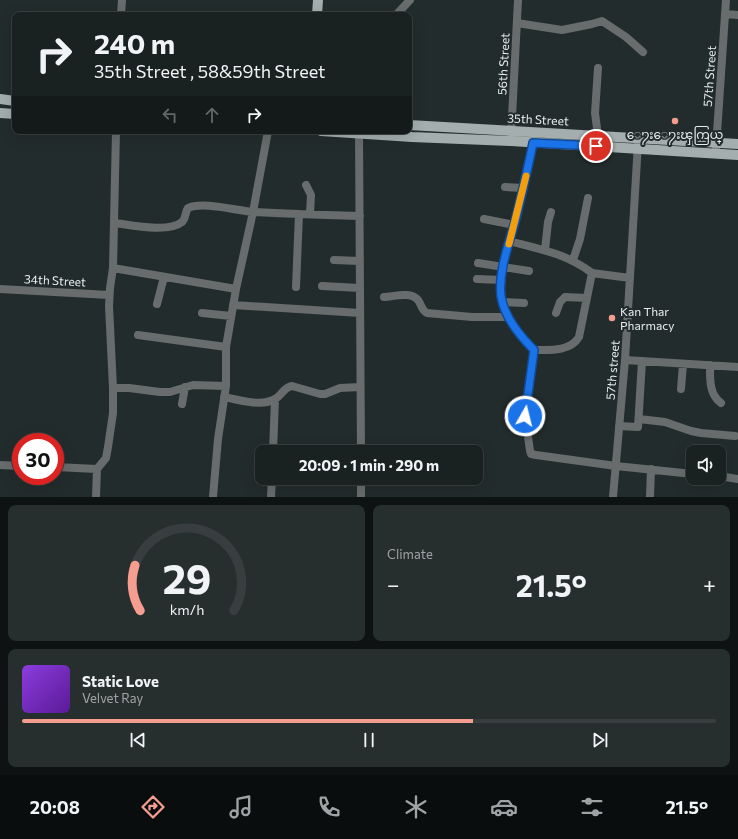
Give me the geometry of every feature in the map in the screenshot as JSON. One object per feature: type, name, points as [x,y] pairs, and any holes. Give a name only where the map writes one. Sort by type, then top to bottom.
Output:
[{"type":"main road","points":[[317,12],[318,0]]},
{"type":"main road","points":[[0,99],[12,101]]},
{"type":"main road","points":[[0,113],[12,114]]},
{"type":"main road","name":"35th Street","points":[[412,125],[511,135],[598,136],[638,143],[716,148],[738,144]]},
{"type":"main road","points":[[359,134],[511,135],[533,143],[638,143]]},
{"type":"main road","points":[[716,148],[738,155]]},
{"type":"street","points":[[121,12],[122,0]]},
{"type":"street","points":[[399,12],[410,0]]},
{"type":"street","name":"56th Street","points":[[511,135],[518,0]]},
{"type":"street","name":"57th Street","points":[[716,148],[726,0]]},
{"type":"street","points":[[725,14],[738,15]]},
{"type":"street","points":[[517,23],[562,30],[602,21],[626,37],[643,52]]},
{"type":"street","points":[[598,68],[595,113],[598,136]]},
{"type":"street","points":[[96,497],[97,469],[106,458],[113,413],[109,295],[114,268],[116,134]]},
{"type":"street","points":[[213,497],[218,439],[226,386],[226,347],[236,289],[253,212],[267,134]]},
{"type":"street","points":[[359,134],[361,445]]},
{"type":"street","points":[[533,143],[524,188],[503,266],[501,295],[508,317],[528,345],[534,350],[560,349],[579,338],[592,273]]},
{"type":"street","name":"57th street","points":[[613,497],[625,360],[638,143]]},
{"type":"street","points":[[306,185],[311,195],[310,214]]},
{"type":"street","points":[[505,186],[524,188]]},
{"type":"street","points":[[573,260],[580,239],[588,198]]},
{"type":"street","points":[[115,223],[146,227],[174,226],[184,220],[188,208],[196,206],[209,206],[253,212],[360,216]]},
{"type":"street","points":[[545,250],[549,216],[551,212]]},
{"type":"street","points":[[296,287],[299,214]]},
{"type":"street","points":[[484,219],[514,225]]},
{"type":"street","points":[[509,241],[545,250],[573,260],[592,273],[630,278]]},
{"type":"street","points":[[334,260],[360,262]]},
{"type":"street","points":[[478,263],[529,271]]},
{"type":"street","points":[[114,268],[236,289]]},
{"type":"street","points":[[157,304],[164,277]]},
{"type":"street","points":[[477,279],[502,280]]},
{"type":"street","points":[[322,286],[360,288]]},
{"type":"street","name":"34th Street","points":[[0,289],[109,295]]},
{"type":"street","points":[[384,297],[404,295],[411,296],[418,299],[423,310],[427,313],[472,317],[508,317]]},
{"type":"street","points":[[556,313],[560,302],[565,297],[587,298]]},
{"type":"street","points":[[503,302],[524,303]]},
{"type":"street","points":[[233,305],[360,313]]},
{"type":"street","points":[[202,313],[231,316]]},
{"type":"street","points":[[138,335],[226,347]]},
{"type":"street","points":[[534,350],[525,416],[528,447],[531,454],[616,466],[686,473]]},
{"type":"street","points":[[625,360],[738,367]]},
{"type":"street","points":[[619,426],[637,428],[639,419],[642,361]]},
{"type":"street","points":[[681,389],[682,364]]},
{"type":"street","points":[[710,365],[712,391],[717,400],[721,403]]},
{"type":"street","points":[[113,388],[170,392],[184,387],[200,385],[226,386]]},
{"type":"street","points":[[224,397],[259,403],[275,399],[288,386],[320,394],[325,394],[340,388],[360,387]]},
{"type":"street","points":[[182,404],[184,387]]},
{"type":"street","points":[[273,445],[275,399]]},
{"type":"street","points":[[639,419],[665,422],[690,431],[701,433],[735,436]]},
{"type":"street","points":[[0,465],[12,466]]},
{"type":"street","points":[[64,467],[97,469]]},
{"type":"street","points":[[650,497],[652,469]]},
{"type":"street","points":[[726,477],[738,478]]},
{"type":"street","points":[[271,497],[272,485]]},
{"type":"street","points":[[361,485],[361,497]]},
{"type":"slow traffic","points":[[509,244],[526,176]]},
{"type":"place","name":"ေ႒းေ႒းၾကြယ္","points":[[675,121]]},
{"type":"place","name":"Kan Thar Pharmacy","points":[[612,318]]},
{"type":"route","points":[[525,416],[534,350],[528,345],[511,322],[501,295],[503,266],[524,188],[533,143],[596,146]]}]
